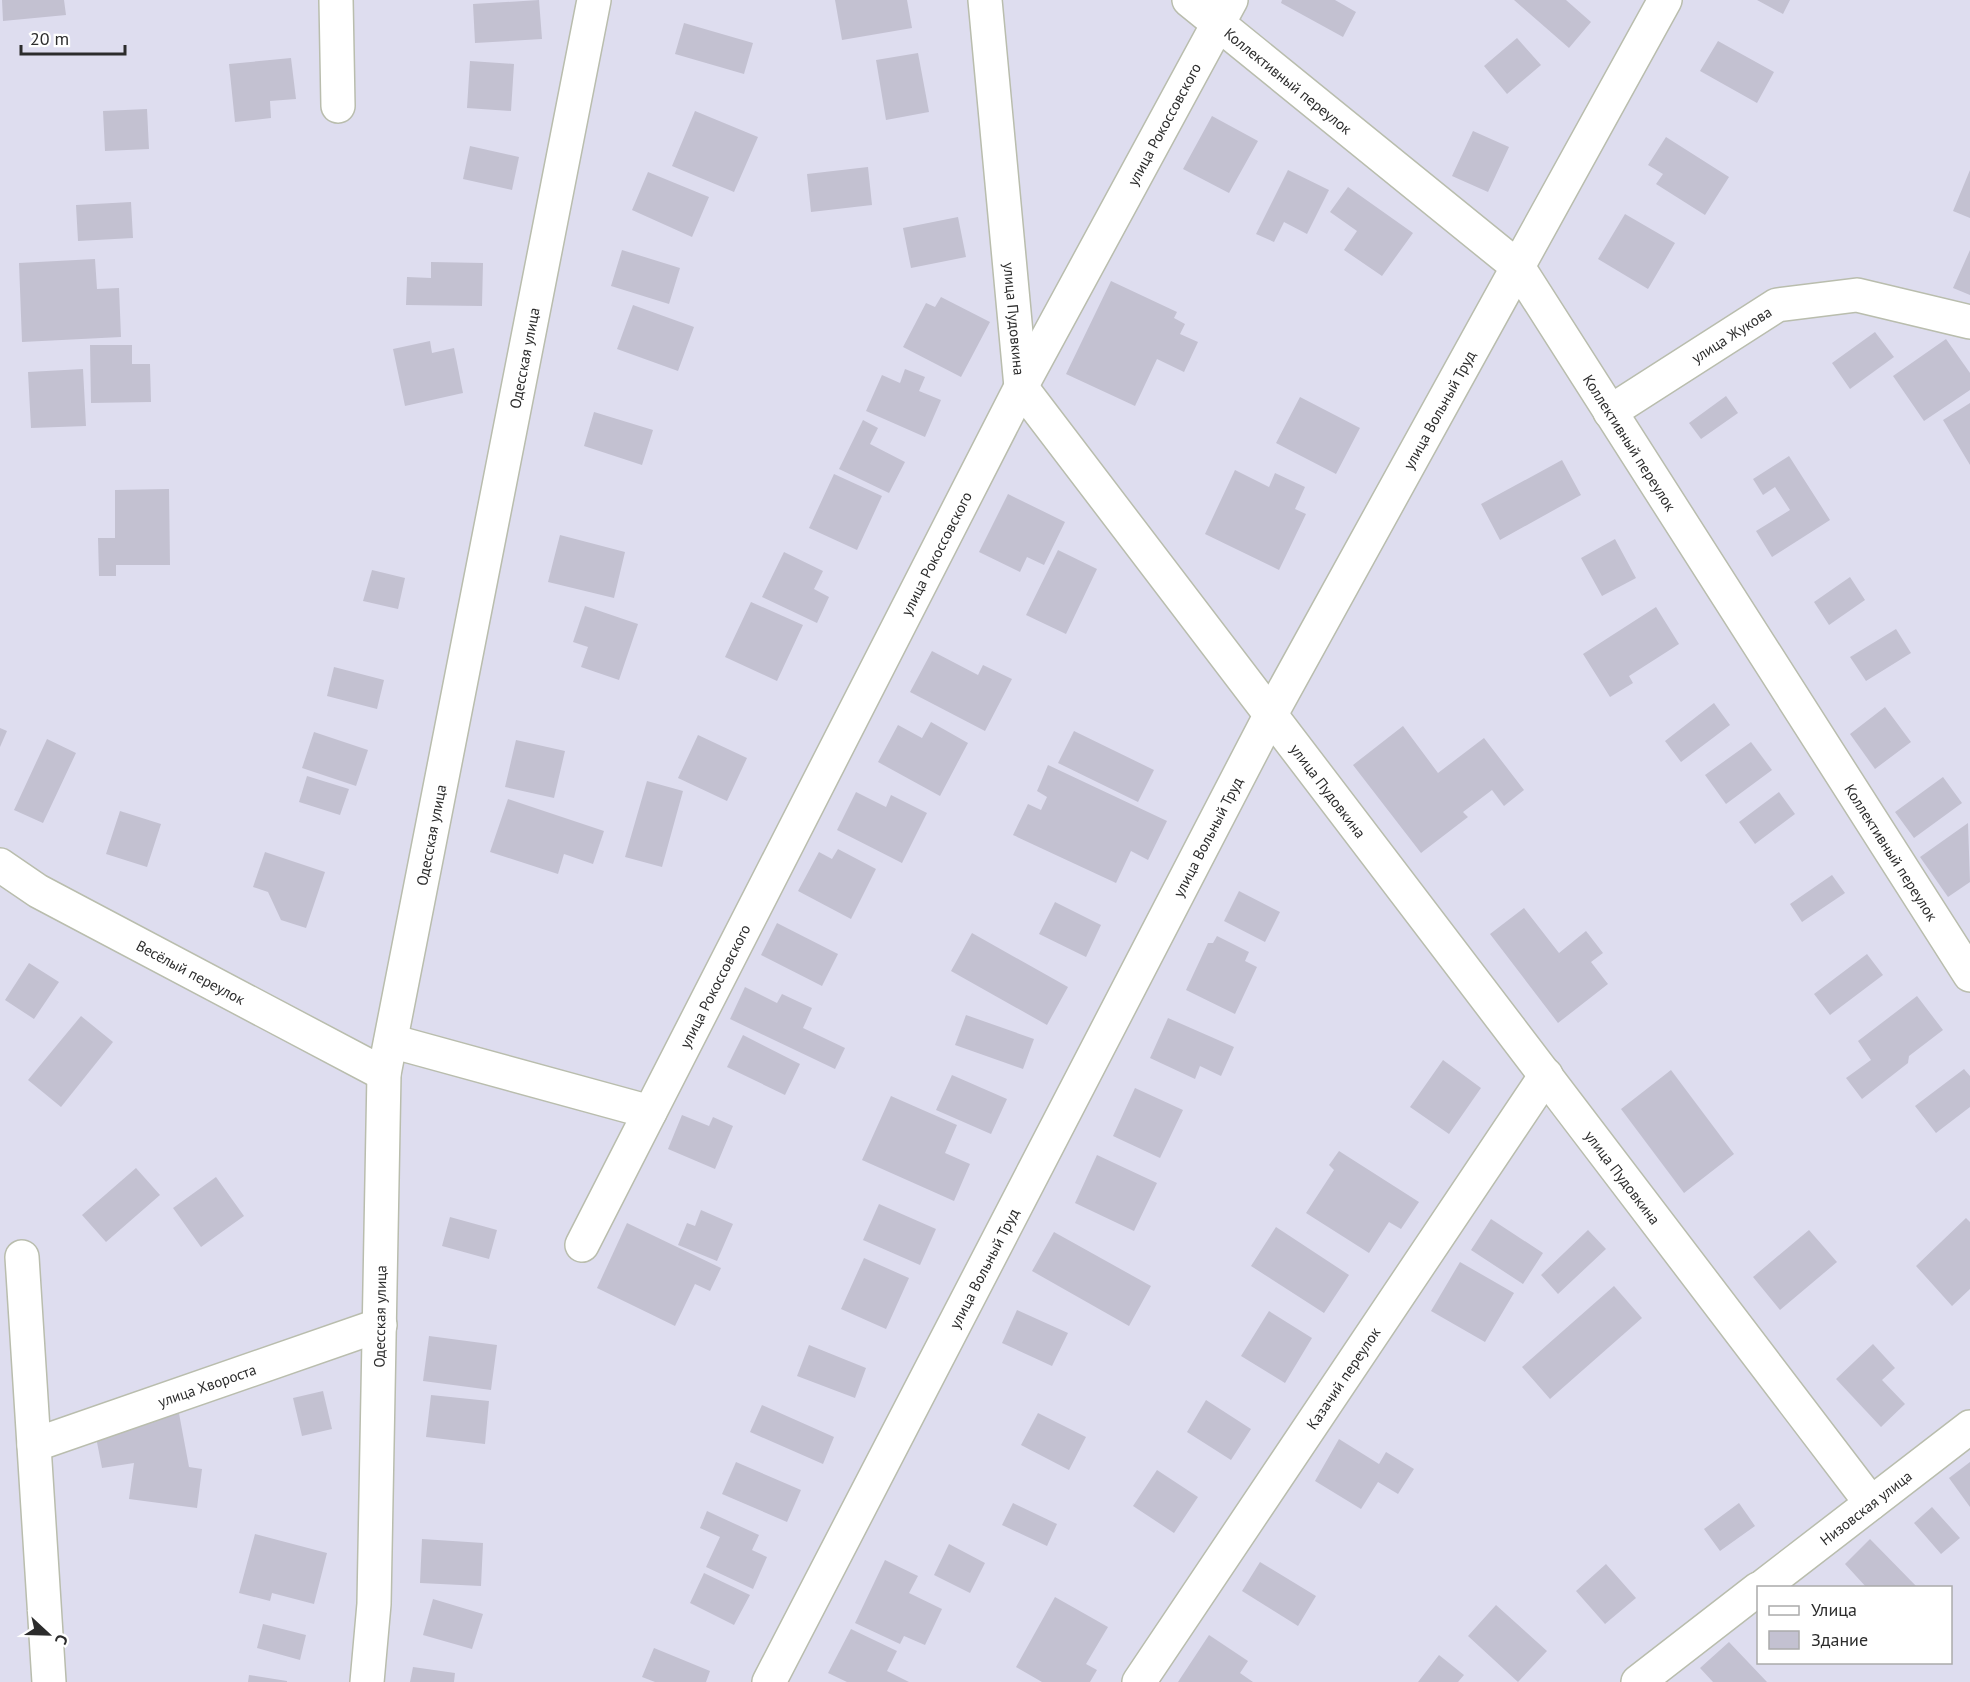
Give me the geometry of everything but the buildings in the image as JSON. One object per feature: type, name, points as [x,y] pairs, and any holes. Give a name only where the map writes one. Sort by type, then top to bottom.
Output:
[{"type":"street","points":[[336,0],[338,106]]},
{"type":"street","name":"Одесская улица","points":[[367,1682],[374,1604],[384,1074],[594,0]]},
{"type":"street","name":"улица Пудовкина","points":[[986,0],[1021,387],[1871,1503]]},
{"type":"street","name":"Коллективный переулок","points":[[1189,0],[1225,12],[1518,267],[1970,975]]},
{"type":"street","name":"улица Вольный Труд","points":[[769,1682],[1271,714],[1665,0]]},
{"type":"street","name":"улица Рокоссовского","points":[[582,1245],[1021,387],[1225,12]]},
{"type":"street","name":"улица Жукова","points":[[1610,412],[1778,305],[1857,295],[1970,322]]},
{"type":"street","name":"Весёлый переулок","points":[[0,865],[38,891],[384,1074]]},
{"type":"street","points":[[391,1041],[650,1112]]},
{"type":"street","name":"Казачий переулок","points":[[1139,1682],[1546,1075]]},
{"type":"street","points":[[22,1257],[50,1682]]},
{"type":"street","name":"улица Хвороста","points":[[34,1445],[380,1325]]},
{"type":"street","name":"Низовская улица","points":[[1763,1586],[1970,1427]]},
{"type":"street","name":"Низовская улица","points":[[1638,1682],[1757,1590]]}]
